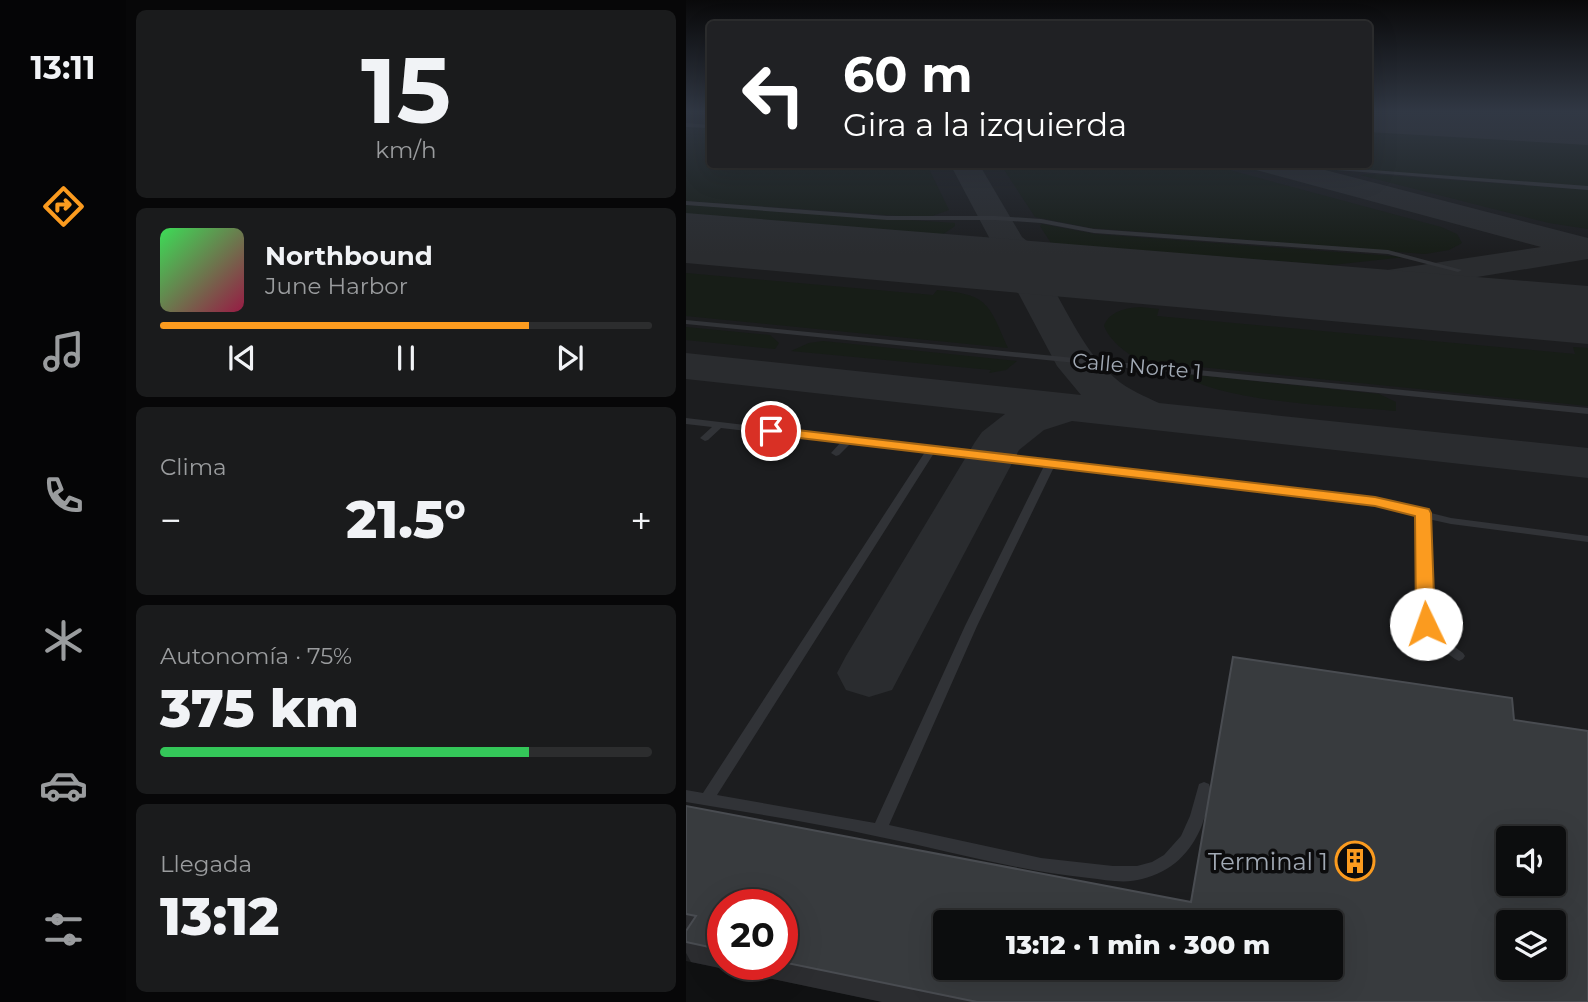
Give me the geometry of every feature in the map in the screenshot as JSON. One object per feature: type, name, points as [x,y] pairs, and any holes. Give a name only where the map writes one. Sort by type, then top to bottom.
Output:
[{"type":"lane","points":[[1316,168],[1588,188]]},
{"type":"lane","points":[[686,203],[887,218],[995,218],[1041,221],[1094,230],[1388,252],[1458,270]]},
{"type":"lane","name":"Calle Norte 1","points":[[686,322],[1588,411]]},
{"type":"lane","points":[[686,421],[1375,502],[1451,521],[1588,539]]},
{"type":"lane","points":[[705,438],[719,425]]},
{"type":"lane","points":[[836,453],[848,441]]},
{"type":"lane","points":[[706,800],[932,449]]},
{"type":"lane","points":[[878,830],[971,626],[1051,463]]},
{"type":"lane","points":[[1423,513],[1426,624],[1433,637],[1459,656]]},
{"type":"lane","points":[[686,796],[878,830],[1068,870],[1122,874],[1142,872],[1174,857],[1191,837],[1198,820],[1204,788]]},
{"type":"shaded area","points":[[686,160],[707,160],[707,168],[1372,168],[1372,160],[1588,160],[1588,1002],[883,1002],[777,980],[798,980],[798,889],[707,889],[707,965],[686,961]]},
{"type":"shaded area","points":[[686,160],[707,160],[707,168],[928,168],[949,210],[932,216],[914,217],[686,201]]},
{"type":"shaded area","points":[[1372,160],[1588,160],[1588,187],[1332,168],[1372,168]]},
{"type":"shaded area","points":[[1003,168],[1222,168],[1441,227],[1457,234],[1462,243],[1449,250],[1425,254],[1091,228],[1035,217]]},
{"type":"shaded area","points":[[1360,175],[1588,190],[1588,229],[1549,223]]},
{"type":"shaded area","points":[[686,205],[955,223],[955,226],[942,235],[928,234],[686,214]]},
{"type":"shaded area","points":[[1042,224],[1095,234],[1405,257],[1332,265],[1067,245],[1065,248],[1051,243],[1040,226]]},
{"type":"shaded area","points":[[686,273],[933,295],[937,290],[967,295],[985,304],[1008,348],[686,316]]},
{"type":"shaded area","points":[[1124,309],[1159,309],[1157,316],[1575,354],[1573,347],[1588,348],[1588,406],[1140,361],[1119,346],[1104,326],[1114,314]]},
{"type":"shaded area","points":[[686,327],[770,335],[779,343],[775,349],[686,340]]},
{"type":"shaded area","points":[[823,341],[1017,361],[1006,370],[989,373],[991,370],[791,351],[809,343]]},
{"type":"shaded area","points":[[1177,373],[1379,394],[1396,402],[1396,411],[1313,405],[1253,397],[1224,391]]},
{"type":"building","name":"Terminal 1","points":[[1233,657],[1512,698],[1514,720],[1588,731],[1588,1002],[977,1002],[798,965],[798,889],[707,889],[707,947],[686,942],[686,931],[696,916],[686,914],[686,806],[1191,902]]},
{"type":"taxiway","points":[[966,168],[1009,243]]},
{"type":"taxiway","points":[[1281,168],[1588,249]]},
{"type":"taxiway","points":[[953,261],[993,258],[1000,255],[1009,243]]},
{"type":"taxiway","points":[[1009,243],[1079,366],[1107,394],[1142,412]]},
{"type":"taxiway","points":[[1009,243],[1020,253],[1046,265],[1119,275]]},
{"type":"taxiway","points":[[1260,287],[1361,285],[1571,253]]},
{"type":"taxiway","points":[[686,366],[1588,463]]},
{"type":"taxiway","points":[[869,673],[999,442],[1027,420],[1068,408]]},
{"type":"runway","points":[[686,238],[1588,315]]},
{"type":"place","name":"Terminal 1","points":[[1355,861]]},
{"type":"route","points":[[771,431],[1375,502],[1423,513],[1426,624]]}]
